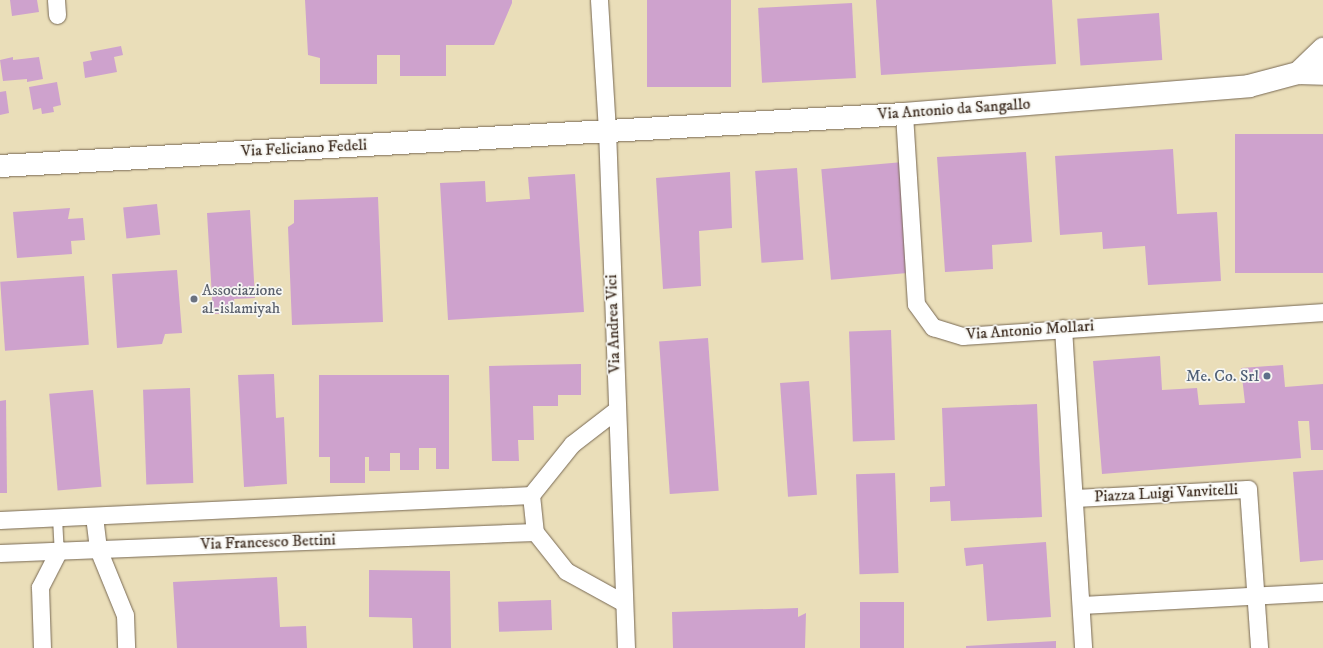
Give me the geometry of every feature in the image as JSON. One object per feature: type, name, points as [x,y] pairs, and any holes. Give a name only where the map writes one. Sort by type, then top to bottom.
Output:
[{"type":"street","name":"Via Andrea Vici","points":[[599,0],[607,130],[616,410],[626,648]]},
{"type":"street","name":"Via Antonio da Sangallo","points":[[1298,73],[1323,49]]},
{"type":"street","name":"Via Antonio da Sangallo","points":[[607,130],[904,114],[1249,86],[1298,73],[1323,74]]},
{"type":"street","name":"Via Antonio Mollari","points":[[904,114],[916,304],[933,327],[963,336],[1063,328],[1323,312]]},
{"type":"street","name":"Via Feliciano Fedeli","points":[[0,166],[607,130]]},
{"type":"street","name":"Piazza Luigi Vanvitelli","points":[[1063,328],[1083,648]]},
{"type":"street","points":[[616,410],[572,444],[531,495],[535,532],[566,570],[624,603]]},
{"type":"street","name":"Piazza Luigi Vanvitelli","points":[[1074,498],[1248,489],[1259,648]]},
{"type":"street","points":[[0,520],[531,495]]},
{"type":"street","points":[[94,516],[98,549],[125,615],[126,648]]},
{"type":"street","name":"Via Francesco Bettini","points":[[0,553],[535,532]]},
{"type":"street","points":[[42,648],[40,587],[60,550]]},
{"type":"street","points":[[1080,605],[1323,592]]},
{"type":"lane","points":[[57,518],[60,550]]},
{"type":"building","points":[[10,0],[37,0],[39,12],[12,16]]},
{"type":"building","points":[[305,0],[512,0],[512,3],[494,45],[446,45],[446,76],[400,76],[400,55],[377,55],[377,84],[320,84],[320,58],[308,55]]},
{"type":"building","points":[[647,0],[731,0],[731,87],[647,87]]},
{"type":"building","points":[[876,0],[1052,0],[1056,64],[881,75]]},
{"type":"building","points":[[852,3],[856,78],[762,83],[758,8]]},
{"type":"building","points":[[1159,13],[1162,60],[1080,66],[1077,19]]},
{"type":"building","points":[[121,46],[123,55],[114,57],[117,72],[85,78],[83,62],[92,60],[90,52]]},
{"type":"building","points":[[13,57],[13,60],[39,57],[43,79],[27,82],[27,79],[3,81],[0,60]]},
{"type":"building","points":[[57,82],[61,105],[53,107],[54,112],[42,114],[41,108],[33,110],[29,87]]},
{"type":"building","points":[[6,91],[9,113],[0,115],[0,92]]},
{"type":"building","points":[[1235,134],[1323,134],[1323,273],[1235,273]]},
{"type":"building","points":[[1173,149],[1177,214],[1217,212],[1221,281],[1148,285],[1145,246],[1103,249],[1102,232],[1060,235],[1055,156]]},
{"type":"building","points":[[1026,152],[1032,242],[992,245],[993,269],[945,272],[937,157]]},
{"type":"building","points":[[903,162],[913,273],[831,280],[821,169]]},
{"type":"building","points":[[797,168],[803,260],[762,263],[755,171]]},
{"type":"building","points":[[730,172],[732,228],[699,231],[701,286],[663,289],[656,178]]},
{"type":"building","points":[[575,174],[584,312],[448,320],[440,183],[485,181],[486,202],[530,199],[528,177]]},
{"type":"building","points":[[378,197],[383,322],[292,325],[288,227],[294,223],[294,200]]},
{"type":"building","points":[[157,204],[160,235],[126,238],[123,208]]},
{"type":"building","points":[[70,208],[68,219],[83,218],[85,240],[71,241],[72,254],[17,258],[13,212]]},
{"type":"building","points":[[250,210],[255,298],[234,299],[235,313],[213,314],[207,213]]},
{"type":"building","points":[[177,270],[182,333],[165,334],[162,344],[117,348],[112,274]]},
{"type":"building","points":[[84,276],[89,345],[5,351],[0,282]]},
{"type":"building","points":[[891,330],[895,440],[853,441],[849,331]]},
{"type":"building","points":[[708,338],[719,491],[670,494],[659,341]]},
{"type":"building","points":[[1160,356],[1162,390],[1197,388],[1199,405],[1245,403],[1241,368],[1283,365],[1285,387],[1323,384],[1323,450],[1311,450],[1309,421],[1298,421],[1301,458],[1102,474],[1093,361]]},
{"type":"building","points":[[581,364],[581,395],[558,395],[558,406],[533,406],[534,440],[518,440],[519,461],[492,461],[489,366]]},
{"type":"building","points":[[274,374],[276,418],[284,417],[287,484],[244,487],[238,375]]},
{"type":"building","points":[[319,375],[449,375],[449,469],[436,469],[436,448],[419,448],[419,470],[400,470],[400,453],[390,453],[390,471],[369,471],[369,457],[365,457],[365,483],[330,483],[330,457],[319,457]]},
{"type":"building","points":[[809,381],[817,495],[788,497],[780,383]]},
{"type":"building","points":[[190,388],[193,483],[146,485],[143,390]]},
{"type":"building","points":[[93,390],[101,487],[58,490],[49,394]]},
{"type":"building","points":[[6,400],[7,493],[0,493],[0,401]]},
{"type":"building","points":[[1037,404],[1042,517],[951,521],[950,501],[930,502],[930,487],[945,486],[942,408]]},
{"type":"building","points":[[1323,470],[1323,560],[1300,562],[1293,472]]},
{"type":"building","points":[[895,473],[898,573],[860,574],[856,474]]},
{"type":"building","points":[[1046,542],[1051,617],[987,621],[983,564],[966,566],[964,548]]},
{"type":"building","points":[[369,570],[450,571],[451,648],[413,648],[412,618],[369,617]]},
{"type":"building","points":[[277,577],[280,627],[306,626],[307,648],[177,648],[173,582]]},
{"type":"building","points":[[551,600],[552,630],[499,632],[498,602]]},
{"type":"building","points":[[860,602],[904,602],[904,648],[860,648]]},
{"type":"building","points":[[798,608],[798,617],[806,613],[805,648],[673,648],[672,612]]},
{"type":"building","points":[[1056,641],[1056,648],[966,648],[966,646]]},
{"type":"place","name":"Associazione al-islamiyah","points":[[194,299]]},
{"type":"place","name":"Me. Co. Srl","points":[[1267,376]]}]
